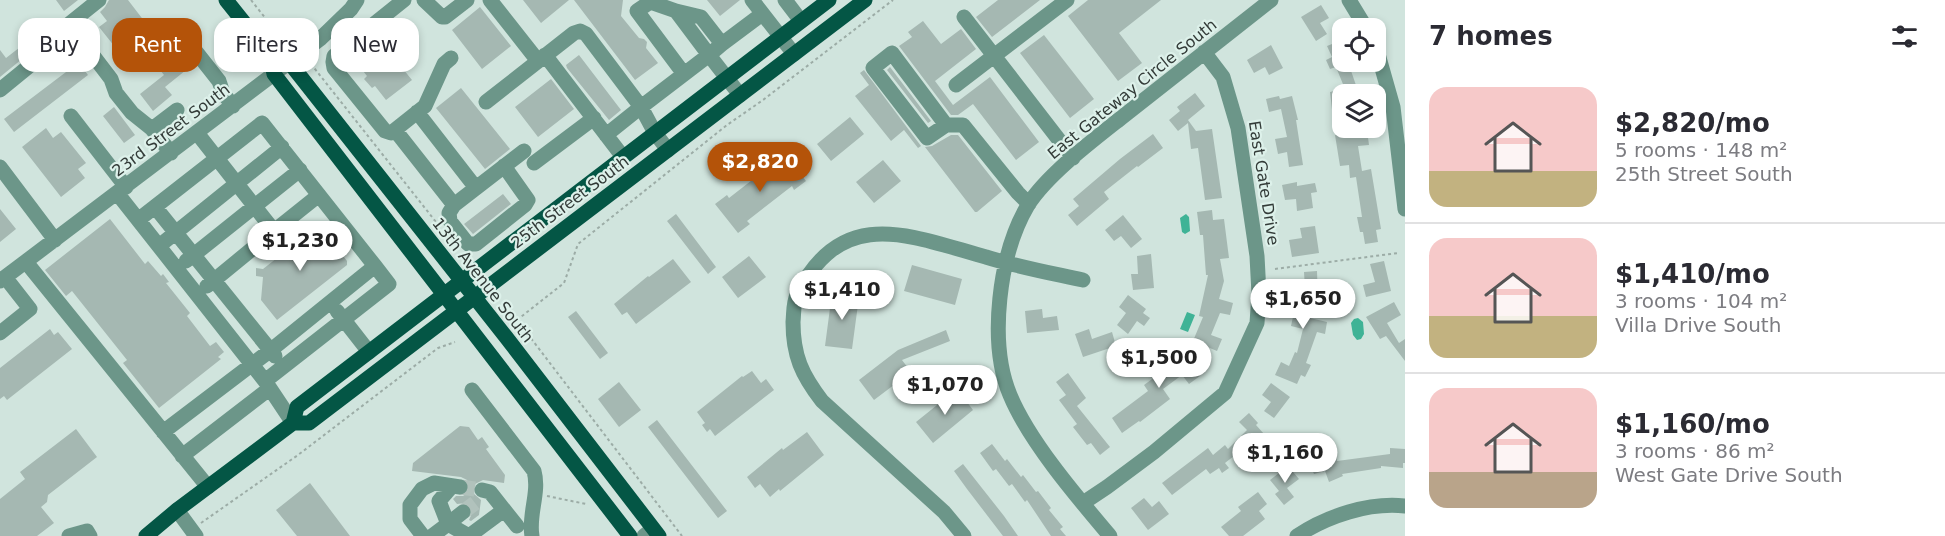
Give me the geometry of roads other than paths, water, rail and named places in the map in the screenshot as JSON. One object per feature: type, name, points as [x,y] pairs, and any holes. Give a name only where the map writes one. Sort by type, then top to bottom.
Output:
[{"type":"main road","points":[[226,0],[240,18]]},
{"type":"main road","name":"25th Street South","points":[[293,423],[297,407],[829,0]]},
{"type":"main road","name":"25th Street South","points":[[146,536],[293,423],[309,423],[865,0]]},
{"type":"main road","name":"13th Avenue South","points":[[297,72],[474,298],[652,534]]},
{"type":"main road","points":[[274,74],[630,536]]},
{"type":"street","points":[[99,0],[69,24],[111,79],[116,93],[132,113],[152,129],[171,153]]},
{"type":"street","name":"23rd Street South","points":[[319,38],[336,25],[357,0]]},
{"type":"street","points":[[404,0],[334,56],[333,62],[334,68],[385,131],[388,133],[394,130],[428,102],[444,64],[451,58]]},
{"type":"street","points":[[424,0],[442,17],[445,17],[467,0]]},
{"type":"street","points":[[490,0],[594,118],[623,157]]},
{"type":"street","points":[[752,0],[794,54]]},
{"type":"street","points":[[784,0],[801,21]]},
{"type":"street","points":[[956,85],[1067,0]]},
{"type":"street","name":"East Gateway Circle South","points":[[1110,536],[1031,432],[1010,394],[1002,367],[997,327],[1006,263],[1015,231],[1029,204],[1073,158],[1271,0]]},
{"type":"street","points":[[1349,0],[1360,18]]},
{"type":"street","points":[[684,74],[637,11],[650,2],[701,17],[722,44]]},
{"type":"street","points":[[676,11],[740,95]]},
{"type":"street","points":[[606,135],[762,14]]},
{"type":"street","points":[[964,16],[1073,158]]},
{"type":"street","points":[[486,102],[574,33],[580,31],[586,34],[641,107],[654,133],[668,150]]},
{"type":"street","name":"East Gate Drive","points":[[1083,503],[1154,452],[1226,393],[1257,322],[1259,294],[1257,256],[1238,128],[1223,77],[1204,52]]},
{"type":"street","points":[[946,125],[892,53],[873,68],[927,138],[946,125],[963,125],[1029,204]]},
{"type":"street","points":[[202,59],[219,81],[223,93],[233,106]]},
{"type":"street","points":[[0,90],[22,72]]},
{"type":"street","name":"23rd Street South","points":[[3,279],[26,262],[51,234],[122,190],[276,72]]},
{"type":"street","points":[[1386,72],[1399,105],[1405,209]]},
{"type":"street","points":[[152,129],[177,110]]},
{"type":"street","points":[[417,112],[476,188]]},
{"type":"street","points":[[71,116],[122,190],[138,220],[252,365],[293,423]]},
{"type":"street","points":[[504,166],[528,200],[472,245],[468,244],[450,221],[449,213],[454,205],[504,166],[529,157],[594,118]]},
{"type":"street","points":[[138,220],[262,123],[389,284],[283,366],[267,385],[182,456]]},
{"type":"street","points":[[394,130],[454,205]]},
{"type":"street","points":[[197,133],[274,231]]},
{"type":"street","points":[[159,246],[282,147]]},
{"type":"street","points":[[176,268],[300,170]]},
{"type":"street","points":[[2,173],[51,234]]},
{"type":"street","points":[[197,294],[319,195]]},
{"type":"street","points":[[155,207],[283,366]]},
{"type":"street","points":[[964,536],[944,512],[822,401],[809,384],[796,357],[793,334],[794,302],[816,265],[834,249],[854,238],[875,233],[935,241],[1006,263],[1083,280]]},
{"type":"street","points":[[26,262],[208,487]]},
{"type":"street","points":[[163,432],[252,365],[375,266]]},
{"type":"street","points":[[0,333],[30,309],[3,279]]},
{"type":"street","points":[[330,302],[369,352]]},
{"type":"street","points":[[472,390],[534,471],[537,481],[534,494],[532,536]]},
{"type":"street","points":[[423,536],[410,519],[410,505],[422,489],[434,483],[456,487],[439,501],[448,524],[469,536],[500,505]]},
{"type":"street","points":[[482,497],[500,505],[517,526]]},
{"type":"street","points":[[1297,536],[1308,528],[1353,511],[1391,504],[1405,506]]},
{"type":"street","points":[[177,510],[194,533]]},
{"type":"street","points":[[432,536],[463,512]]},
{"type":"street","points":[[69,536],[87,531],[90,536]]},
{"type":"tunnel","points":[[460,487],[482,490]]},
{"type":"tunnel","points":[[463,512],[475,503],[481,503]]}]
